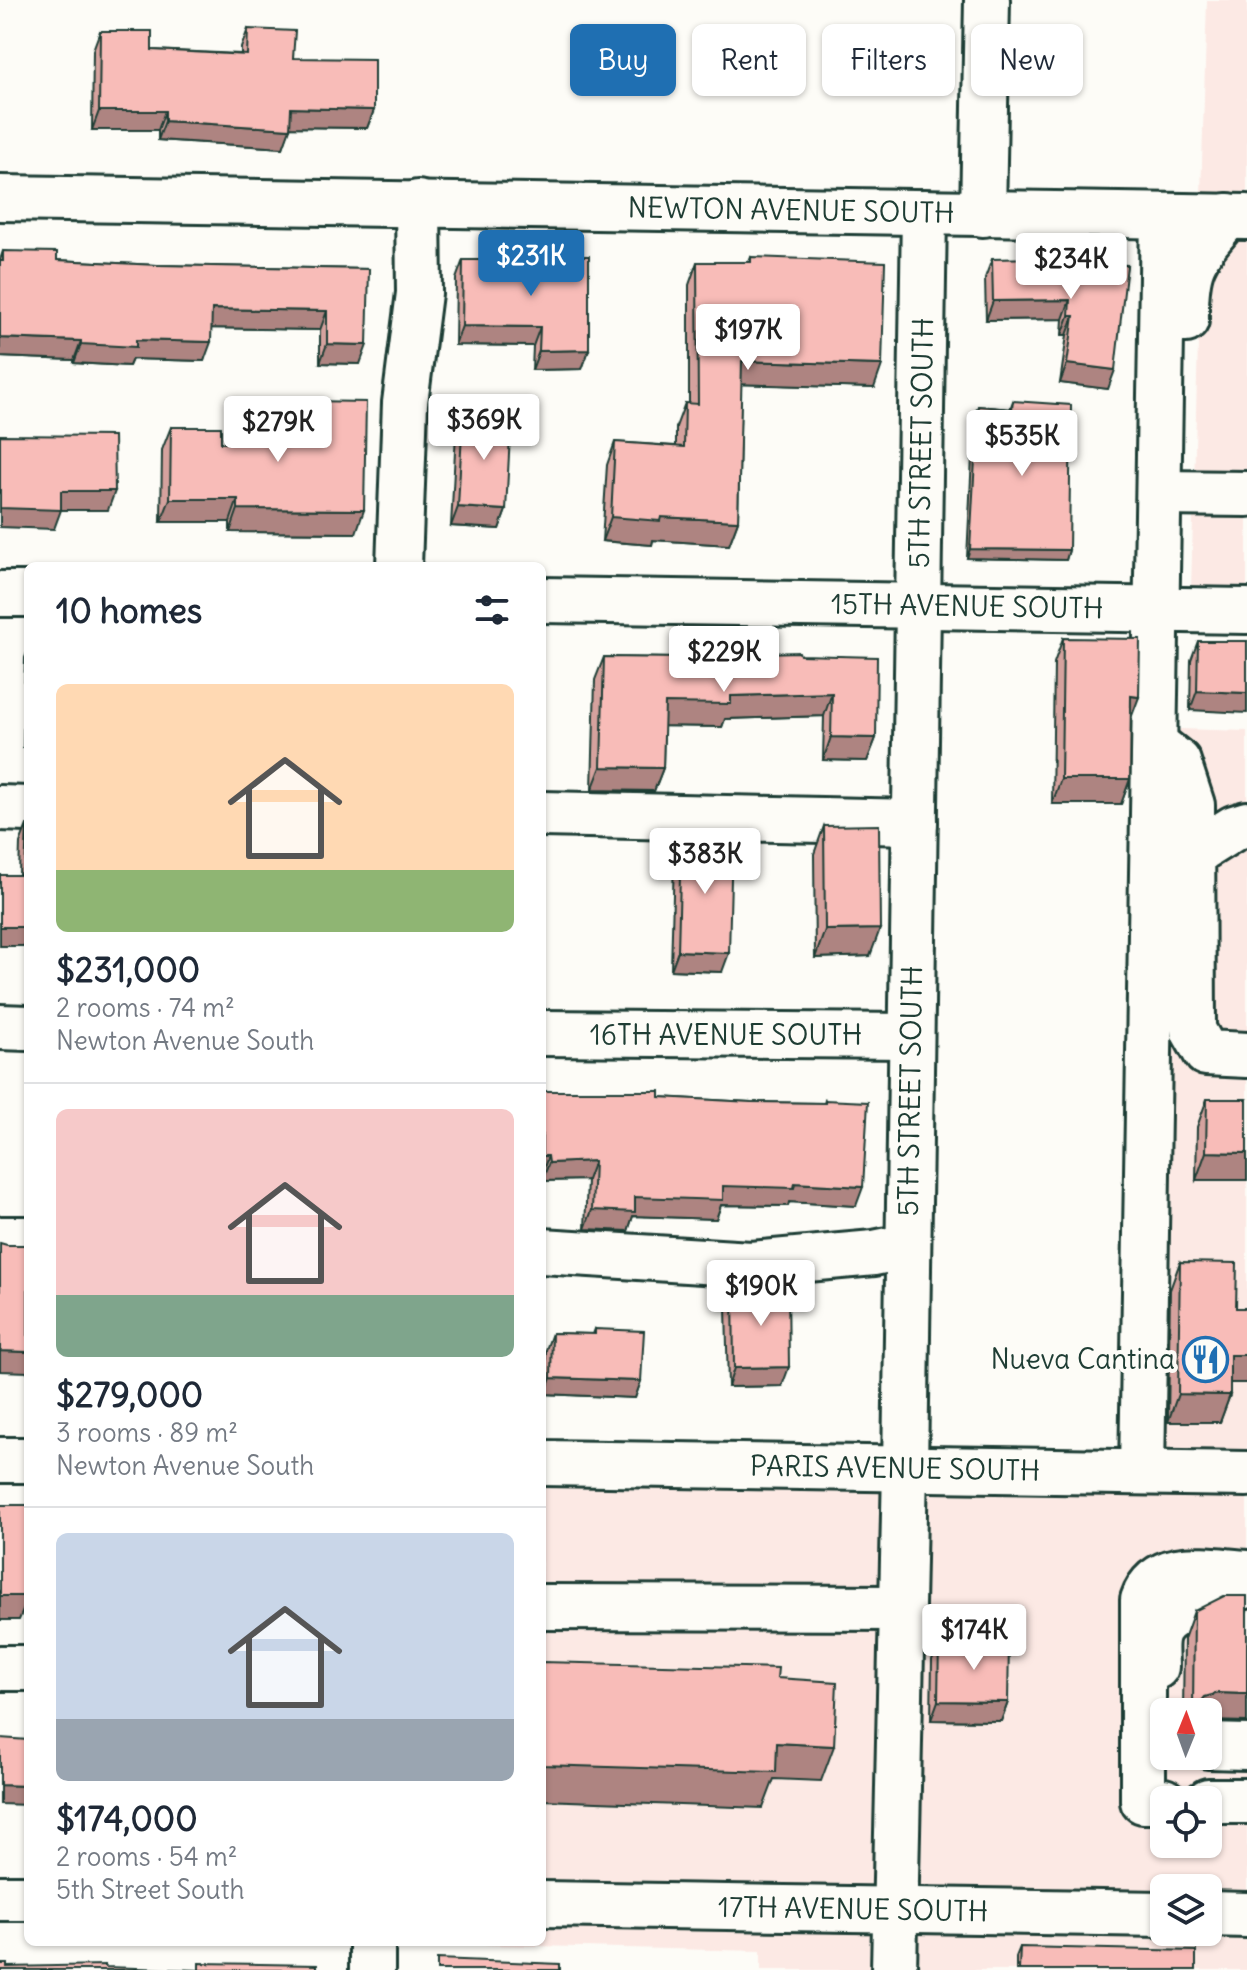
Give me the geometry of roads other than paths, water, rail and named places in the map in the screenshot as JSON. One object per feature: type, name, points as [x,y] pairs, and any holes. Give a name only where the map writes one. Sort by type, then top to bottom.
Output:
[{"type":"street","points":[[983,214],[987,0]]},
{"type":"street","name":"NEWTON AVENUE SOUTH","points":[[0,198],[1238,216]]},
{"type":"street","points":[[399,562],[405,403],[419,293],[418,203]]},
{"type":"street","name":"5TH STREET SOUTH","points":[[894,1970],[905,1468],[924,212]]},
{"type":"street","points":[[1163,216],[1173,493]]},
{"type":"street","points":[[1142,1472],[1157,610],[1173,493],[1185,287],[1190,264],[1238,216]]},
{"type":"street","points":[[1173,493],[1247,494]]},
{"type":"street","points":[[0,594],[24,594]]},
{"type":"street","name":"15TH AVENUE SOUTH","points":[[546,600],[1247,611]]},
{"type":"street","points":[[1155,744],[1178,762],[1192,805],[1193,1030],[1227,1054]]},
{"type":"street","points":[[0,808],[24,809]]},
{"type":"street","points":[[546,814],[915,822]]},
{"type":"street","points":[[1194,853],[1234,828],[1247,824]]},
{"type":"street","points":[[0,1027],[24,1028]]},
{"type":"street","name":"16TH AVENUE SOUTH","points":[[546,1033],[911,1036]]},
{"type":"street","points":[[0,1239],[24,1239]]},
{"type":"street","points":[[546,1251],[751,1264],[874,1253],[908,1246]]},
{"type":"street","points":[[0,1460],[24,1460]]},
{"type":"street","name":"PARIS AVENUE SOUTH","points":[[546,1463],[1247,1474]]},
{"type":"street","points":[[1153,1786],[1143,1600],[1148,1587],[1167,1572],[1247,1573]]},
{"type":"street","points":[[1155,1698],[1156,1639],[1161,1626],[1180,1611],[1247,1585]]},
{"type":"street","points":[[546,1607],[902,1608]]},
{"type":"street","points":[[0,1668],[24,1668]]},
{"type":"street","points":[[1222,1746],[1247,1747]]},
{"type":"street","points":[[1222,1801],[1247,1801]]},
{"type":"street","points":[[0,1898],[24,1898]]},
{"type":"street","name":"17TH AVENUE SOUTH","points":[[546,1904],[1150,1914]]},
{"type":"street","points":[[1222,1914],[1247,1915]]},
{"type":"street","points":[[372,1946],[372,1970]]},
{"type":"place","name":"Nueva Cantina","points":[[1206,1359]]}]
